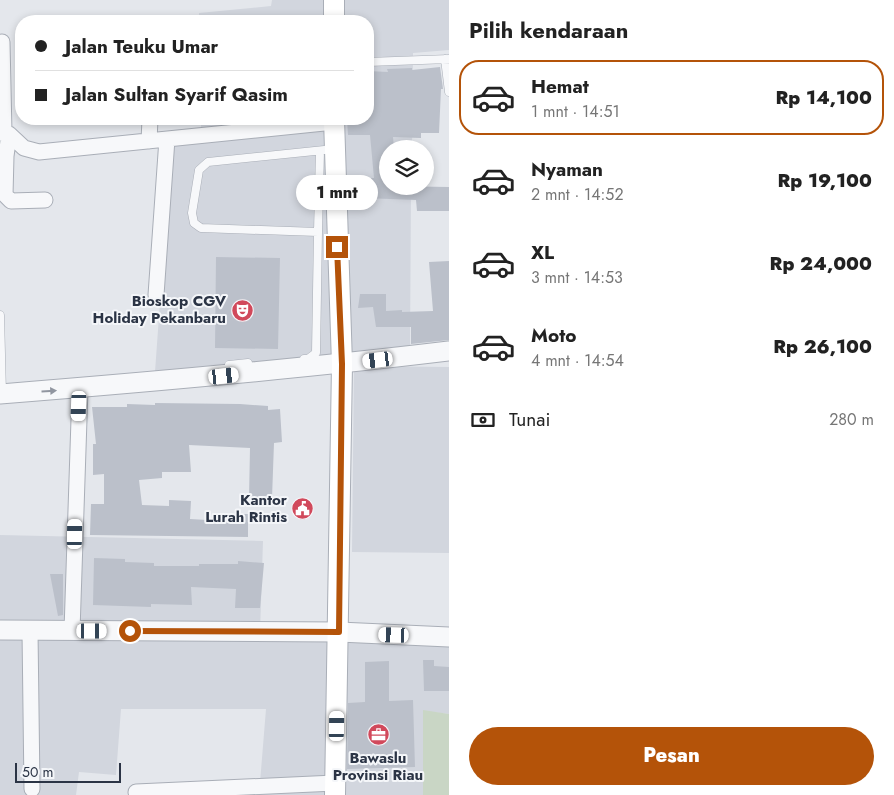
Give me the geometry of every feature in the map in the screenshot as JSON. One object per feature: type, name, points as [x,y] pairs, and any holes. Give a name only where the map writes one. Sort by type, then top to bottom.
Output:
[{"type":"main road","points":[[334,0],[334,15]]},
{"type":"main road","points":[[333,125],[327,150],[342,364],[335,789]]},
{"type":"street","points":[[2,42],[6,156],[5,195],[11,201],[44,200]]},
{"type":"street","points":[[149,141],[150,125]]},
{"type":"street","points":[[4,133],[24,148],[39,152],[297,125]]},
{"type":"street","points":[[156,295],[167,139]]},
{"type":"street","points":[[1,394],[80,389],[342,364],[449,351]]},
{"type":"street","points":[[72,631],[80,389]]},
{"type":"street","points":[[0,630],[339,632],[449,637]]},
{"type":"street","points":[[30,631],[32,789]]},
{"type":"street","points":[[136,792],[335,789]]},
{"type":"lane","points":[[374,62],[447,59],[449,92]]},
{"type":"lane","points":[[278,361],[308,359],[316,353],[318,232],[327,150],[208,162],[199,170],[192,213],[194,223],[201,228],[318,232]]},
{"type":"lane","points":[[0,315],[1,394]]},
{"type":"lane","points":[[229,365],[259,363]]},
{"type":"shaded area","points":[[272,0],[449,0],[449,50],[413,53],[412,140],[379,140],[379,195],[411,195],[410,349],[155,372],[172,134],[201,128],[201,125],[374,125],[374,15],[199,15],[199,13],[271,6]]},
{"type":"shaded area","points":[[354,366],[449,367],[449,553],[352,552]]},
{"type":"shaded area","points":[[0,535],[263,541],[260,632],[449,631],[449,714],[423,711],[423,795],[259,795],[266,709],[121,709],[116,775],[79,772],[76,795],[0,795]]},
{"type":"green space","points":[[423,710],[449,714],[449,795],[423,795]]},
{"type":"building","points":[[440,67],[443,89],[441,89],[439,133],[421,133],[421,138],[393,137],[393,140],[379,140],[379,195],[434,195],[434,187],[449,187],[449,211],[417,211],[416,200],[364,198],[365,178],[374,178],[370,135],[348,135],[347,125],[374,125],[374,71],[388,72],[387,69],[412,68],[412,70]]},
{"type":"building","points":[[216,257],[280,258],[278,349],[215,348]]},
{"type":"building","points":[[449,261],[449,340],[411,344],[411,327],[376,327],[373,307],[358,308],[360,294],[386,294],[386,311],[433,311],[429,262]]},
{"type":"building","points":[[155,403],[240,404],[268,406],[268,410],[280,409],[282,442],[274,443],[272,498],[249,499],[250,448],[189,445],[191,472],[162,472],[162,478],[139,480],[142,505],[169,506],[169,500],[191,501],[190,519],[224,521],[224,514],[248,514],[248,537],[90,535],[91,504],[104,504],[104,474],[93,475],[93,444],[96,444],[92,407],[127,407],[127,404],[155,405]]},
{"type":"building","points":[[94,558],[125,559],[125,562],[154,563],[154,566],[238,564],[238,561],[264,563],[260,608],[235,608],[236,589],[191,587],[192,605],[151,604],[151,607],[93,605]]},
{"type":"building","points":[[50,574],[63,574],[63,615],[58,616]]},
{"type":"building","points":[[423,660],[434,660],[434,666],[449,667],[449,691],[424,691]]},
{"type":"building","name":"Bawaslu Provinsi Riau","points":[[389,661],[389,701],[413,700],[415,767],[347,769],[348,703],[365,702],[365,662]]},
{"type":"place","name":"Bioskop CGV Holiday Pekanbaru","points":[[242,310]]},
{"type":"place","name":"Kantor Lurah Rintis","points":[[303,509]]},
{"type":"place","name":"Bawaslu Provinsi Riau","points":[[378,735]]},
{"type":"route","points":[[130,631],[339,632],[342,364],[337,247]]}]
